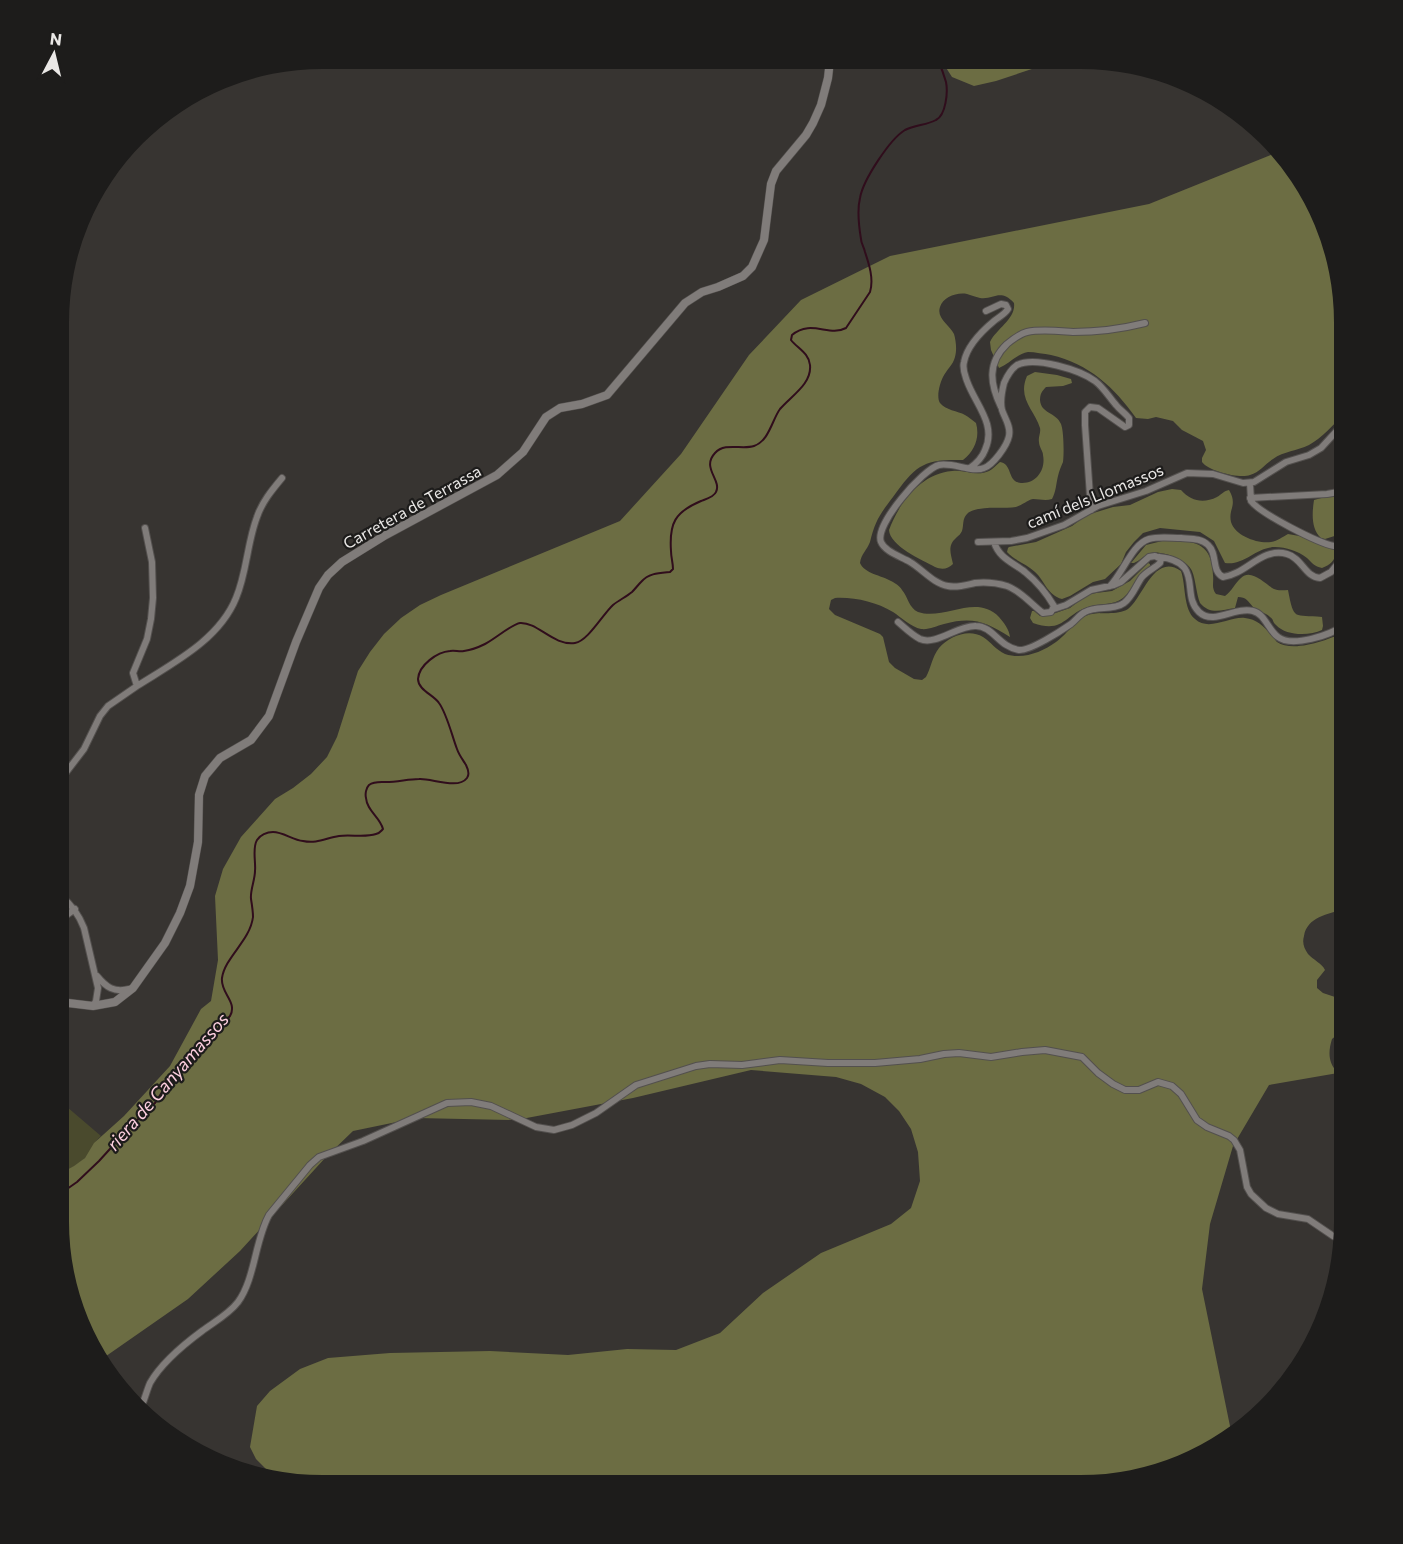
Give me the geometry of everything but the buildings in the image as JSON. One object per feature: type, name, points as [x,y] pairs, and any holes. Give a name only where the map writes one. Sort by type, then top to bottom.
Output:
[{"type":"street","name":"Carretera de Terrassa","points":[[69,1003],[93,1006],[116,1002],[133,988],[165,943],[190,886],[198,842],[199,795],[205,776],[220,758],[251,740],[269,716],[296,642],[319,588],[328,575],[342,562],[384,536],[497,475],[523,452],[546,417],[560,408],[582,404],[608,395],[685,303],[702,292],[743,276],[752,267],[764,240],[771,184],[776,171],[806,135],[821,105],[829,69]]},
{"type":"street","points":[[970,468],[983,455],[990,434],[987,420],[973,396],[964,372],[964,362],[974,342],[1006,312],[1007,307],[998,304],[986,311]]},
{"type":"street","points":[[1145,323],[1108,330],[1034,331],[1019,335],[1001,351],[993,366],[992,381],[1009,428],[1007,442],[998,455],[981,469],[946,465],[930,469],[914,484],[894,509],[881,531],[881,543],[944,586],[955,587],[982,583],[1002,585],[1017,591],[1043,613],[1049,613],[1053,609],[1066,605],[1091,590],[1121,582],[1149,557],[1155,556],[1171,560],[1183,567],[1189,578],[1195,606],[1203,615],[1219,617],[1239,610],[1251,610],[1258,613],[1279,638],[1288,641],[1321,636],[1334,631]]},
{"type":"street","points":[[1002,410],[1002,391],[1007,376],[1016,366],[1035,362],[1072,370],[1093,380],[1128,416],[1130,423],[1125,427],[1098,408],[1090,407],[1085,412],[1091,510]]},
{"type":"street","points":[[1334,434],[1321,448],[1311,454],[1280,465],[1250,483],[1250,498],[1259,508],[1290,526],[1334,546]]},
{"type":"street","name":"camí dels Llomassos","points":[[978,542],[1027,538],[1064,525],[1103,504],[1146,491],[1187,473],[1213,474],[1250,483]]},
{"type":"street","points":[[69,768],[84,749],[100,716],[108,706],[196,646],[209,636],[224,619],[236,598],[257,516],[268,496],[282,478]]},
{"type":"street","points":[[1250,498],[1334,493]]},
{"type":"street","points":[[137,686],[134,673],[147,639],[154,579],[145,528]]},
{"type":"street","points":[[1110,586],[1137,547],[1150,539],[1203,541],[1211,549],[1217,572],[1223,577],[1238,573],[1261,557],[1277,553],[1293,556],[1313,577],[1326,576],[1334,568]]},
{"type":"street","points":[[994,542],[998,553],[1032,579],[1051,601],[1053,609]]},
{"type":"street","points":[[898,622],[916,637],[926,640],[938,638],[965,627],[978,626],[988,629],[1006,646],[1019,650],[1028,649],[1088,611],[1122,605],[1145,574],[1161,563],[1160,558]]},
{"type":"street","points":[[69,903],[75,909],[84,928],[98,988],[98,996],[93,1006]]},
{"type":"street","points":[[69,913],[75,909]]},
{"type":"street","points":[[94,974],[112,990],[122,991],[133,988]]},
{"type":"street","points":[[143,1401],[152,1380],[168,1360],[238,1302],[246,1287],[266,1220],[319,1157],[363,1141],[439,1106],[455,1102],[491,1106],[536,1127],[559,1129],[601,1110],[636,1085],[701,1065],[742,1065],[780,1060],[875,1063],[920,1059],[944,1054],[959,1053],[998,1057],[1017,1052],[1045,1050],[1074,1054],[1082,1057],[1098,1073],[1125,1090],[1139,1090],[1158,1082],[1172,1086],[1181,1094],[1197,1120],[1229,1136],[1236,1143],[1241,1155],[1247,1187],[1266,1208],[1275,1213],[1308,1219],[1333,1236]]},
{"type":"shaded area","points":[[69,1109],[101,1136],[86,1157],[69,1169]]},
{"type":"green space","points":[[947,69],[1032,69],[974,86],[952,77]]},
{"type":"green space","points":[[1271,155],[1282,168],[1315,225],[1329,273],[1334,322],[1334,425],[1309,445],[1277,456],[1254,474],[1239,476],[1217,471],[1202,462],[1206,450],[1203,441],[1182,430],[1173,421],[1156,417],[1136,418],[1119,396],[1100,378],[1077,364],[1051,355],[1028,352],[999,368],[990,342],[1009,319],[1014,303],[1001,295],[985,298],[967,294],[951,296],[944,300],[939,311],[954,334],[956,351],[938,394],[940,403],[945,407],[965,415],[976,423],[975,443],[971,452],[963,460],[929,463],[908,478],[879,518],[860,563],[869,572],[899,586],[918,612],[928,614],[980,607],[990,610],[999,617],[1010,637],[986,624],[971,621],[917,628],[886,608],[858,599],[835,598],[831,600],[829,609],[835,615],[880,634],[883,637],[889,662],[914,679],[922,680],[926,677],[939,648],[954,637],[966,633],[978,634],[1005,654],[1019,656],[1032,654],[1056,642],[1084,617],[1128,609],[1150,579],[1163,567],[1172,567],[1181,571],[1188,609],[1191,615],[1201,623],[1213,624],[1239,618],[1249,619],[1263,626],[1277,642],[1292,646],[1320,642],[1334,636],[1334,912],[1309,924],[1303,941],[1308,954],[1325,970],[1317,980],[1317,988],[1334,997],[1334,1037],[1330,1057],[1334,1074],[1269,1085],[1233,1146],[1210,1224],[1202,1289],[1230,1426],[1193,1449],[1162,1462],[1114,1473],[1081,1475],[322,1475],[273,1470],[265,1468],[256,1459],[250,1447],[257,1406],[270,1391],[300,1369],[328,1358],[390,1353],[490,1351],[568,1355],[627,1349],[676,1350],[720,1333],[763,1293],[821,1253],[891,1224],[911,1208],[920,1181],[918,1152],[911,1129],[899,1111],[885,1097],[861,1084],[836,1077],[751,1070],[633,1098],[516,1120],[416,1118],[353,1131],[326,1157],[240,1251],[188,1299],[107,1355],[88,1319],[74,1271],[69,1222],[69,1169],[85,1158],[94,1143],[124,1116],[170,1066],[201,1009],[211,1001],[218,960],[215,896],[223,869],[241,837],[275,799],[311,774],[327,757],[337,737],[358,671],[384,634],[420,605],[620,521],[681,454],[749,355],[801,300],[890,256],[1149,204]]},
{"type":"green space","points":[[1035,372],[1071,379],[1072,383],[1046,387],[1040,396],[1041,405],[1059,420],[1063,432],[1063,462],[1052,499],[1033,499],[1016,507],[983,508],[971,511],[964,518],[963,529],[951,544],[953,564],[947,568],[935,567],[901,547],[895,542],[889,530],[893,520],[912,491],[930,478],[952,471],[984,473],[1000,462],[1007,466],[1017,482],[1026,483],[1039,475],[1044,461],[1039,444],[1040,428],[1025,398],[1024,391],[1027,376]]},
{"type":"green space","points":[[1181,490],[1189,497],[1202,501],[1217,497],[1229,490],[1233,500],[1231,522],[1242,535],[1266,542],[1276,541],[1288,534],[1305,537],[1333,549],[1334,559],[1322,568],[1315,566],[1296,551],[1275,547],[1262,550],[1238,562],[1225,563],[1214,541],[1200,532],[1160,528],[1143,533],[1126,552],[1121,564],[1105,579],[1093,582],[1062,599],[1050,591],[1032,569],[1007,552],[1009,547],[1036,542],[1072,526],[1087,515],[1113,507],[1130,505],[1158,492]]},
{"type":"green space","points":[[1334,497],[1334,536],[1321,538],[1315,530],[1314,500]]},
{"type":"green space","points":[[1162,541],[1191,542],[1204,549],[1212,563],[1213,587],[1216,594],[1225,596],[1245,575],[1253,576],[1274,589],[1288,590],[1294,612],[1301,616],[1322,617],[1322,630],[1304,634],[1280,629],[1268,615],[1255,609],[1241,597],[1238,597],[1235,608],[1216,611],[1208,609],[1200,603],[1190,567],[1174,557],[1155,552],[1131,563],[1146,545]]},
{"type":"green space","points":[[1148,563],[1150,566],[1119,601],[1080,610],[1058,625],[1043,626],[1033,623],[1030,618],[1032,611],[1040,616],[1047,616],[1070,608],[1087,595],[1112,591],[1130,581]]},
{"type":"waterway","name":"riera de Canyamassos","points":[[69,1188],[99,1161],[155,1103],[168,1083],[230,1016],[232,1006],[222,978],[224,970],[251,926],[253,917],[251,896],[255,874],[255,847],[258,838],[273,832],[308,842],[339,836],[376,834],[383,829],[367,803],[366,791],[371,784],[419,779],[457,783],[467,778],[469,773],[442,708],[419,683],[419,674],[425,664],[445,652],[464,651],[480,646],[520,623],[533,626],[560,641],[575,643],[585,637],[613,605],[632,592],[644,579],[654,574],[670,572],[673,569],[671,533],[676,520],[692,505],[712,497],[716,492],[717,487],[710,464],[711,458],[724,448],[754,446],[763,440],[780,409],[808,378],[809,361],[791,340],[792,335],[806,328],[833,331],[846,328],[870,292],[870,272],[861,242],[859,224],[862,190],[878,161],[899,135],[909,128],[936,120],[942,113],[946,103],[947,86],[941,69]]}]
